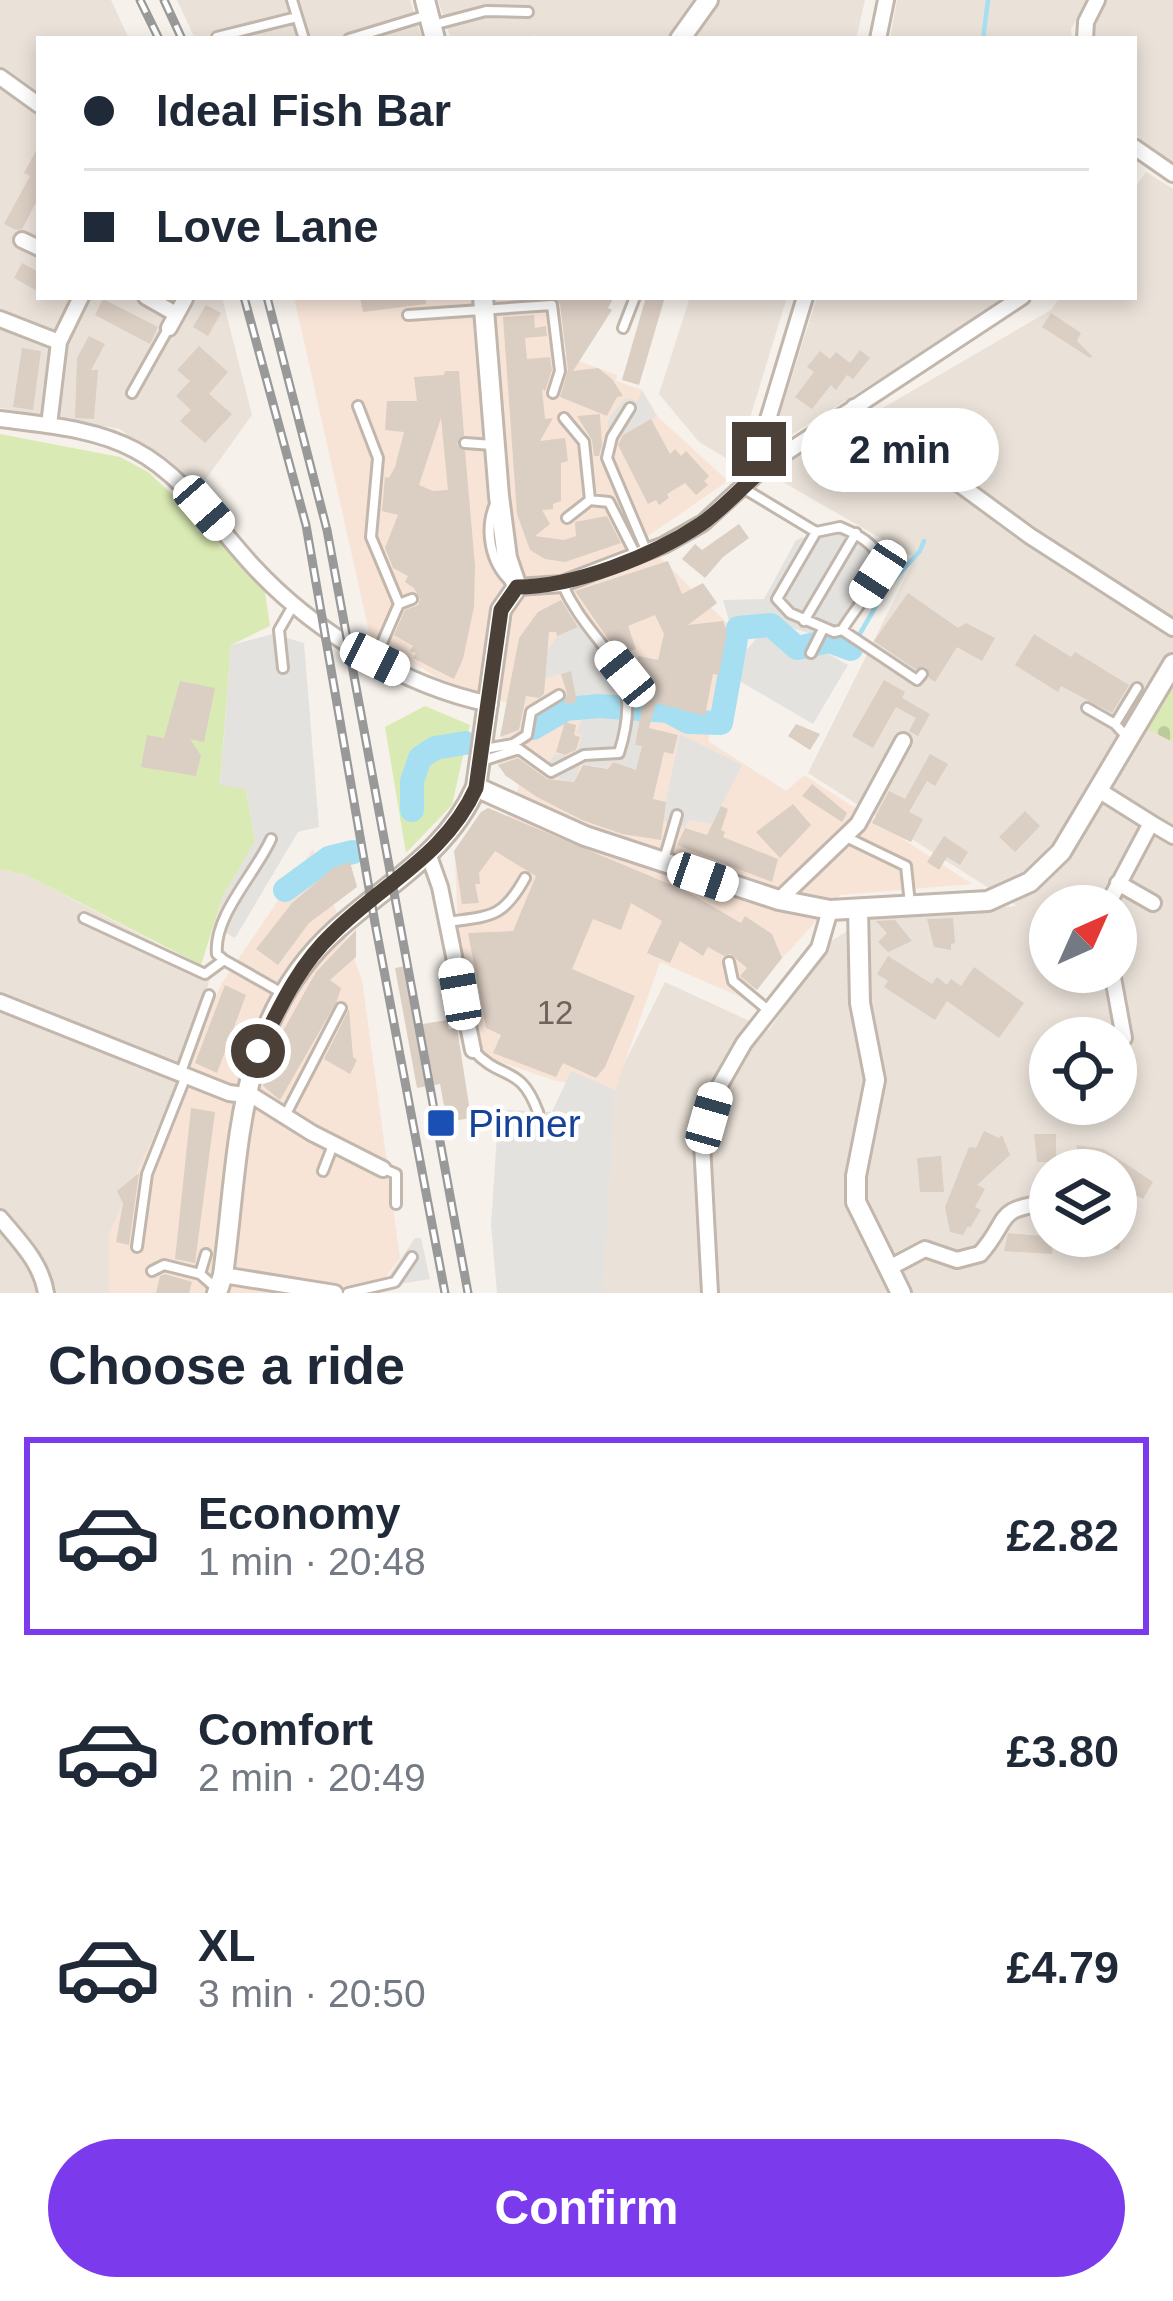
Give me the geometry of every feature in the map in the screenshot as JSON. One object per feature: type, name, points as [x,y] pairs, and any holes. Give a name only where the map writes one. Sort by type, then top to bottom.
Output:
[{"type":"street","points":[[682,36],[708,0]]},
{"type":"street","points":[[879,36],[886,0]]},
{"type":"street","points":[[1085,36],[1097,0]]},
{"type":"street","points":[[0,77],[36,103]]},
{"type":"street","points":[[1137,155],[1173,174]]},
{"type":"street","points":[[22,240],[36,247]]},
{"type":"street","points":[[49,425],[58,343],[80,300]]},
{"type":"street","points":[[149,300],[172,321],[184,300]]},
{"type":"street","points":[[764,468],[759,449],[804,300]]},
{"type":"street","points":[[517,587],[562,584],[642,554],[703,523],[764,468],[1017,300]]},
{"type":"street","points":[[483,302],[499,496],[507,558],[517,587]]},
{"type":"street","points":[[0,319],[58,343]]},
{"type":"street","points":[[854,407],[1030,536],[1173,628]]},
{"type":"street","points":[[0,419],[49,425],[118,443],[152,461],[204,508],[256,569],[294,604],[375,659],[437,689],[490,704]]},
{"type":"street","points":[[335,1293],[219,1286],[244,1094],[258,1051],[286,994],[314,952],[429,856],[465,812],[476,788],[501,610],[517,587]]},
{"type":"street","points":[[476,788],[585,836],[779,900],[830,910],[988,901],[1030,882],[1061,852],[1173,664]]},
{"type":"street","points":[[779,900],[858,824],[903,741]]},
{"type":"street","points":[[1100,791],[1173,836]]},
{"type":"street","points":[[1151,823],[1118,883],[1153,903]]},
{"type":"street","points":[[429,856],[473,1050]]},
{"type":"street","points":[[858,909],[860,1003],[875,1080],[856,1176],[856,1202],[902,1293]]},
{"type":"street","points":[[710,1293],[702,1143],[716,1092],[768,1010],[818,947],[830,910]]},
{"type":"street","points":[[0,1002],[229,1093],[244,1094],[382,1168]]},
{"type":"street","points":[[891,1267],[925,1249],[957,1260],[980,1254],[1004,1216],[1014,1207],[1029,1205]]},
{"type":"street","points":[[0,1218],[33,1258],[44,1276],[46,1293]]},
{"type":"lane","points":[[292,0],[303,36]]},
{"type":"lane","points":[[362,36],[486,11],[528,12]]},
{"type":"lane","points":[[221,36],[297,17]]},
{"type":"lane","points":[[623,328],[634,300]]},
{"type":"lane","points":[[408,315],[483,302],[552,305],[560,371],[553,393]]},
{"type":"lane","points":[[132,394],[172,321]]},
{"type":"lane","points":[[358,406],[378,458],[371,537],[399,604]]},
{"type":"lane","points":[[630,408],[612,437],[608,458],[642,554]]},
{"type":"lane","points":[[564,418],[584,442],[590,500]]},
{"type":"lane","points":[[465,443],[495,445]]},
{"type":"lane","points":[[742,488],[816,532],[840,527],[878,548],[881,563],[845,632]]},
{"type":"lane","points":[[567,518],[590,500],[609,502],[642,554]]},
{"type":"lane","points":[[816,532],[777,599],[785,610],[821,632],[845,632],[917,680],[922,674]]},
{"type":"lane","points":[[804,621],[856,533]]},
{"type":"lane","points":[[481,755],[519,749],[551,772],[584,755],[619,753],[627,727],[625,674],[573,609],[562,584]]},
{"type":"lane","points":[[375,659],[399,604],[412,598]]},
{"type":"lane","points":[[284,668],[279,630],[294,604]]},
{"type":"lane","points":[[811,653],[821,632]]},
{"type":"lane","points":[[1115,724],[1137,688]]},
{"type":"lane","points":[[481,755],[527,735],[532,712],[560,695]]},
{"type":"lane","points":[[1088,708],[1115,724],[1129,740]]},
{"type":"lane","points":[[663,864],[676,815]]},
{"type":"lane","points":[[845,837],[906,866],[910,906]]},
{"type":"lane","points":[[272,839],[236,896],[215,942],[224,960],[286,994]]},
{"type":"lane","points":[[446,922],[501,912],[526,878]]},
{"type":"lane","points":[[84,918],[205,974],[224,960]]},
{"type":"lane","points":[[729,962],[733,981],[768,1010]]},
{"type":"lane","points":[[137,1247],[147,1174],[209,995]]},
{"type":"lane","points":[[286,1114],[341,1008]]},
{"type":"lane","points":[[473,1050],[490,1066],[529,1086],[538,1112]]},
{"type":"lane","points":[[323,1171],[333,1144]]},
{"type":"lane","points":[[382,1168],[397,1174],[396,1204]]},
{"type":"lane","points":[[200,1274],[206,1254]]},
{"type":"lane","points":[[348,1293],[395,1282],[412,1257]]},
{"type":"lane","points":[[152,1270],[164,1265],[200,1274],[219,1286]]},
{"type":"shaded area","points":[[0,0],[111,0],[128,36],[36,36],[36,300],[223,300],[252,415],[198,490],[120,429],[0,408]]},
{"type":"shaded area","points":[[177,0],[410,0],[421,36],[194,36]]},
{"type":"shaded area","points":[[438,0],[865,0],[857,36],[450,36]]},
{"type":"shaded area","points":[[897,0],[1088,0],[1072,36],[891,36]]},
{"type":"shaded area","points":[[1107,0],[1173,0],[1173,169],[1152,156],[1137,135],[1137,36],[1095,36]]},
{"type":"shaded area","points":[[1146,172],[1173,189],[1173,1293],[602,1293],[610,1092],[665,982],[769,1030],[831,941],[872,916],[1017,906],[808,773],[915,558],[769,474],[1051,310],[1058,300],[1137,300],[1137,185]]},
{"type":"shaded area","points":[[295,300],[589,300],[561,348],[565,356],[617,375],[616,381],[642,390],[657,416],[728,481],[642,540],[733,629],[708,741],[786,791],[804,775],[972,884],[840,895],[745,999],[660,962],[615,1090],[556,1081],[486,1057],[478,1041],[458,933],[455,857],[485,812],[506,818],[519,786],[498,765],[507,703],[438,678],[370,636]]},
{"type":"shaded area","points":[[689,300],[786,300],[736,464],[699,442],[659,394]]},
{"type":"shaded area","points":[[816,300],[1004,300],[769,449]]},
{"type":"shaded area","points":[[642,390],[657,416],[615,439],[607,426],[609,418],[625,398],[638,401]]},
{"type":"shaded area","points":[[842,525],[892,556],[842,643],[769,621],[730,624],[723,600],[764,599],[796,540]]},
{"type":"shaded area","points":[[582,625],[613,666],[614,699],[577,702],[570,671],[543,679],[548,649],[559,634]]},
{"type":"shaded area","points":[[762,632],[795,650],[816,647],[848,665],[813,724],[738,680],[741,656]]},
{"type":"shaded area","points":[[273,634],[304,643],[319,827],[298,832],[235,938],[214,926],[223,896],[255,841],[246,789],[220,785],[231,645]]},
{"type":"shaded area","points":[[587,710],[642,715],[635,744],[642,746],[632,788],[626,767],[612,761],[608,768],[581,764],[574,782],[560,779],[546,767],[555,754],[575,757],[582,736],[576,732]]},
{"type":"shaded area","points":[[680,734],[742,765],[712,824],[689,820],[685,828],[662,820]]},
{"type":"shaded area","points":[[313,849],[362,980],[400,1258],[384,1279],[339,1288],[339,1293],[109,1293],[109,1234],[222,983]]},
{"type":"shaded area","points":[[0,869],[26,875],[211,972],[136,1293],[0,1293]]},
{"type":"shaded area","points":[[571,1071],[615,1090],[603,1293],[497,1293],[491,1225],[498,1120],[507,1120],[507,1110],[552,1112]]},
{"type":"shaded area","points":[[415,1238],[421,1238],[430,1279],[400,1284],[389,1276]]},
{"type":"green space","points":[[0,434],[120,457],[148,472],[263,579],[270,626],[231,645],[220,784],[246,789],[255,842],[223,896],[201,965],[26,875],[0,869]]},
{"type":"green space","points":[[1173,672],[1173,742],[1141,726]]},
{"type":"green space","points":[[425,706],[470,725],[452,805],[406,853],[385,727]]},
{"type":"building","points":[[36,151],[36,203],[22,229],[16,230],[4,224],[30,176],[24,173]]},
{"type":"building","points":[[22,263],[36,270],[36,290],[14,278]]},
{"type":"building","points":[[105,300],[158,327],[150,344],[95,315]]},
{"type":"building","points":[[361,300],[425,300],[426,304],[363,312]]},
{"type":"building","points":[[557,300],[612,300],[608,308],[612,310],[573,371],[598,368],[612,379],[623,396],[617,397],[607,416],[560,397],[568,370]]},
{"type":"building","points":[[645,300],[664,300],[639,385],[622,380]]},
{"type":"building","points":[[206,305],[221,313],[208,336],[193,327]]},
{"type":"building","points":[[1051,313],[1081,333],[1077,341],[1090,358],[1042,327]]},
{"type":"building","points":[[534,315],[535,328],[546,326],[547,336],[525,338],[527,359],[550,357],[552,370],[545,391],[542,389],[545,419],[553,418],[540,441],[565,438],[568,461],[561,463],[561,501],[553,509],[542,510],[550,524],[535,536],[564,540],[576,536],[575,522],[607,516],[621,543],[565,562],[545,559],[530,550],[517,514],[503,317]]},
{"type":"building","points":[[89,336],[105,344],[91,370],[98,370],[94,419],[75,418],[77,358]]},
{"type":"building","points":[[199,346],[228,372],[209,394],[232,414],[205,443],[180,421],[191,410],[176,396],[190,381],[177,370]]},
{"type":"building","points":[[22,348],[41,351],[33,410],[13,407]]},
{"type":"building","points":[[860,350],[870,358],[853,379],[847,375],[836,390],[831,385],[812,409],[795,397],[814,372],[807,367],[820,351],[830,359],[836,352],[850,363]]},
{"type":"building","points":[[445,371],[459,371],[464,435],[457,444],[465,451],[475,566],[474,607],[454,679],[413,658],[413,646],[394,635],[405,610],[418,605],[420,599],[405,582],[408,576],[393,568],[385,548],[398,515],[382,511],[385,477],[395,467],[404,432],[385,430],[387,401],[417,401],[414,377],[444,375]],"holes":[[[441,418],[448,490],[419,485]]]},
{"type":"building","points":[[600,414],[602,445],[599,456],[594,456],[592,440],[577,416]]},
{"type":"building","points":[[651,419],[670,454],[675,449],[681,456],[686,451],[709,476],[704,481],[708,485],[696,495],[685,483],[659,505],[656,500],[648,504],[618,445],[623,435]]},
{"type":"building","points":[[739,524],[749,538],[705,578],[682,559],[695,544],[702,550]]},
{"type":"building","points":[[668,561],[682,594],[703,583],[717,603],[688,625],[723,621],[727,631],[705,716],[656,703],[649,728],[678,735],[673,754],[664,752],[653,799],[666,802],[661,840],[622,834],[582,820],[537,797],[498,765],[518,758],[547,779],[574,782],[583,765],[608,769],[613,762],[636,770],[642,746],[635,745],[646,687],[632,683],[638,656],[658,660],[664,634],[655,615],[628,626],[636,649],[619,655],[575,591]]},
{"type":"building","points":[[908,593],[958,628],[966,623],[995,638],[982,661],[957,647],[935,682],[926,667],[915,669],[874,641]]},
{"type":"building","points":[[561,600],[578,627],[557,636],[549,632],[544,694],[526,696],[519,730],[500,737],[519,638],[538,612]]},
{"type":"building","points":[[1034,634],[1129,685],[1112,713],[1061,686],[1058,692],[1015,665]]},
{"type":"building","points":[[571,671],[577,702],[564,705],[567,694],[561,674]]},
{"type":"building","points":[[884,680],[905,692],[902,698],[930,714],[918,736],[909,731],[916,718],[896,707],[873,748],[852,736]]},
{"type":"building","points":[[180,681],[215,688],[204,742],[190,739],[201,756],[196,776],[141,767],[147,735],[164,738]]},
{"type":"building","points":[[565,722],[576,725],[574,735],[580,737],[576,750],[565,755],[556,752]]},
{"type":"building","points":[[796,724],[820,734],[810,750],[788,736]]},
{"type":"building","points":[[930,754],[948,764],[935,786],[927,781],[909,812],[923,819],[911,842],[872,823],[889,791],[905,799]]},
{"type":"building","points":[[812,784],[847,813],[842,822],[802,796]]},
{"type":"building","points":[[793,804],[811,825],[780,858],[756,832]]},
{"type":"building","points":[[721,806],[728,809],[723,837],[778,859],[772,882],[677,845],[685,828],[707,835]]},
{"type":"building","points":[[488,808],[686,891],[741,923],[745,916],[772,934],[782,958],[757,990],[740,976],[747,968],[730,954],[724,956],[708,947],[703,956],[680,941],[670,963],[647,953],[662,921],[631,903],[621,930],[593,919],[572,969],[635,996],[596,1078],[563,1063],[556,1077],[493,1053],[501,1035],[486,1028],[468,933],[513,931],[536,876],[495,851],[479,873],[480,884],[475,884],[479,903],[462,904],[454,851]]},
{"type":"building","points":[[1025,811],[1040,826],[1015,852],[999,837]]},
{"type":"building","points":[[944,836],[968,852],[960,865],[947,857],[939,870],[927,862]]},
{"type":"building","points":[[350,862],[357,887],[309,923],[278,965],[256,949],[292,903],[333,868]]},
{"type":"building","points":[[953,918],[951,950],[934,947],[927,919]]},
{"type":"building","points":[[895,920],[912,941],[888,952],[878,942],[887,933],[876,921]]},
{"type":"building","points":[[356,930],[356,957],[330,980],[341,988],[337,1001],[280,1100],[263,1086],[274,1047],[316,972]]},
{"type":"building","points":[[888,956],[932,984],[937,977],[947,985],[951,979],[961,986],[974,967],[1024,1003],[999,1038],[947,1001],[935,1020],[884,987],[888,981],[877,974]]},
{"type":"building","points":[[406,966],[417,1025],[447,1020],[449,1029],[457,1028],[471,1118],[447,1122],[440,1084],[417,1088],[395,968]]},
{"type":"building","points":[[225,985],[246,995],[217,1073],[195,1063]]},
{"type":"building","points":[[349,1009],[357,1060],[350,1074],[324,1059]]},
{"type":"building","points":[[191,1108],[215,1112],[195,1263],[175,1259]]},
{"type":"building","points":[[984,1131],[1002,1135],[1010,1155],[977,1185],[985,1189],[975,1207],[981,1210],[970,1228],[963,1235],[950,1232],[945,1207],[969,1147],[976,1148]]},
{"type":"building","points":[[1034,1134],[1056,1134],[1056,1149],[1036,1149]]},
{"type":"building","points":[[941,1156],[944,1192],[920,1192],[917,1158]]},
{"type":"building","points":[[1137,1171],[1153,1182],[1143,1199],[1137,1196]]},
{"type":"building","points":[[139,1173],[129,1245],[116,1242],[123,1203],[117,1191]]},
{"type":"building","points":[[1008,1233],[1029,1235],[1029,1253],[1004,1251]]},
{"type":"building","points":[[160,1276],[192,1282],[189,1293],[156,1293]]},
{"type":"waterway","points":[[983,36],[988,0]]},
{"type":"waterway","points":[[851,649],[887,587],[924,541]]},
{"type":"waterway","points":[[533,728],[566,709],[599,706],[668,711],[688,722],[721,723],[738,628],[771,625],[797,648],[829,641],[851,649]]},
{"type":"waterway","points":[[412,810],[412,781],[420,758],[435,748],[465,743]]},
{"type":"waterway","points":[[285,890],[329,858],[353,852]]},
{"type":"railway","points":[[140,0],[158,36]]},
{"type":"railway","points":[[164,0],[181,36]]},
{"type":"railway","points":[[245,300],[306,525],[445,1293]]},
{"type":"railway","points":[[268,300],[327,530],[468,1293]]},
{"type":"place","name":"Pinner","points":[[441,1123]]},
{"type":"route","points":[[258,1051],[286,994],[314,952],[429,856],[465,812],[476,788],[501,610],[517,587],[562,584],[632,558],[703,523],[764,468],[759,449]]}]
